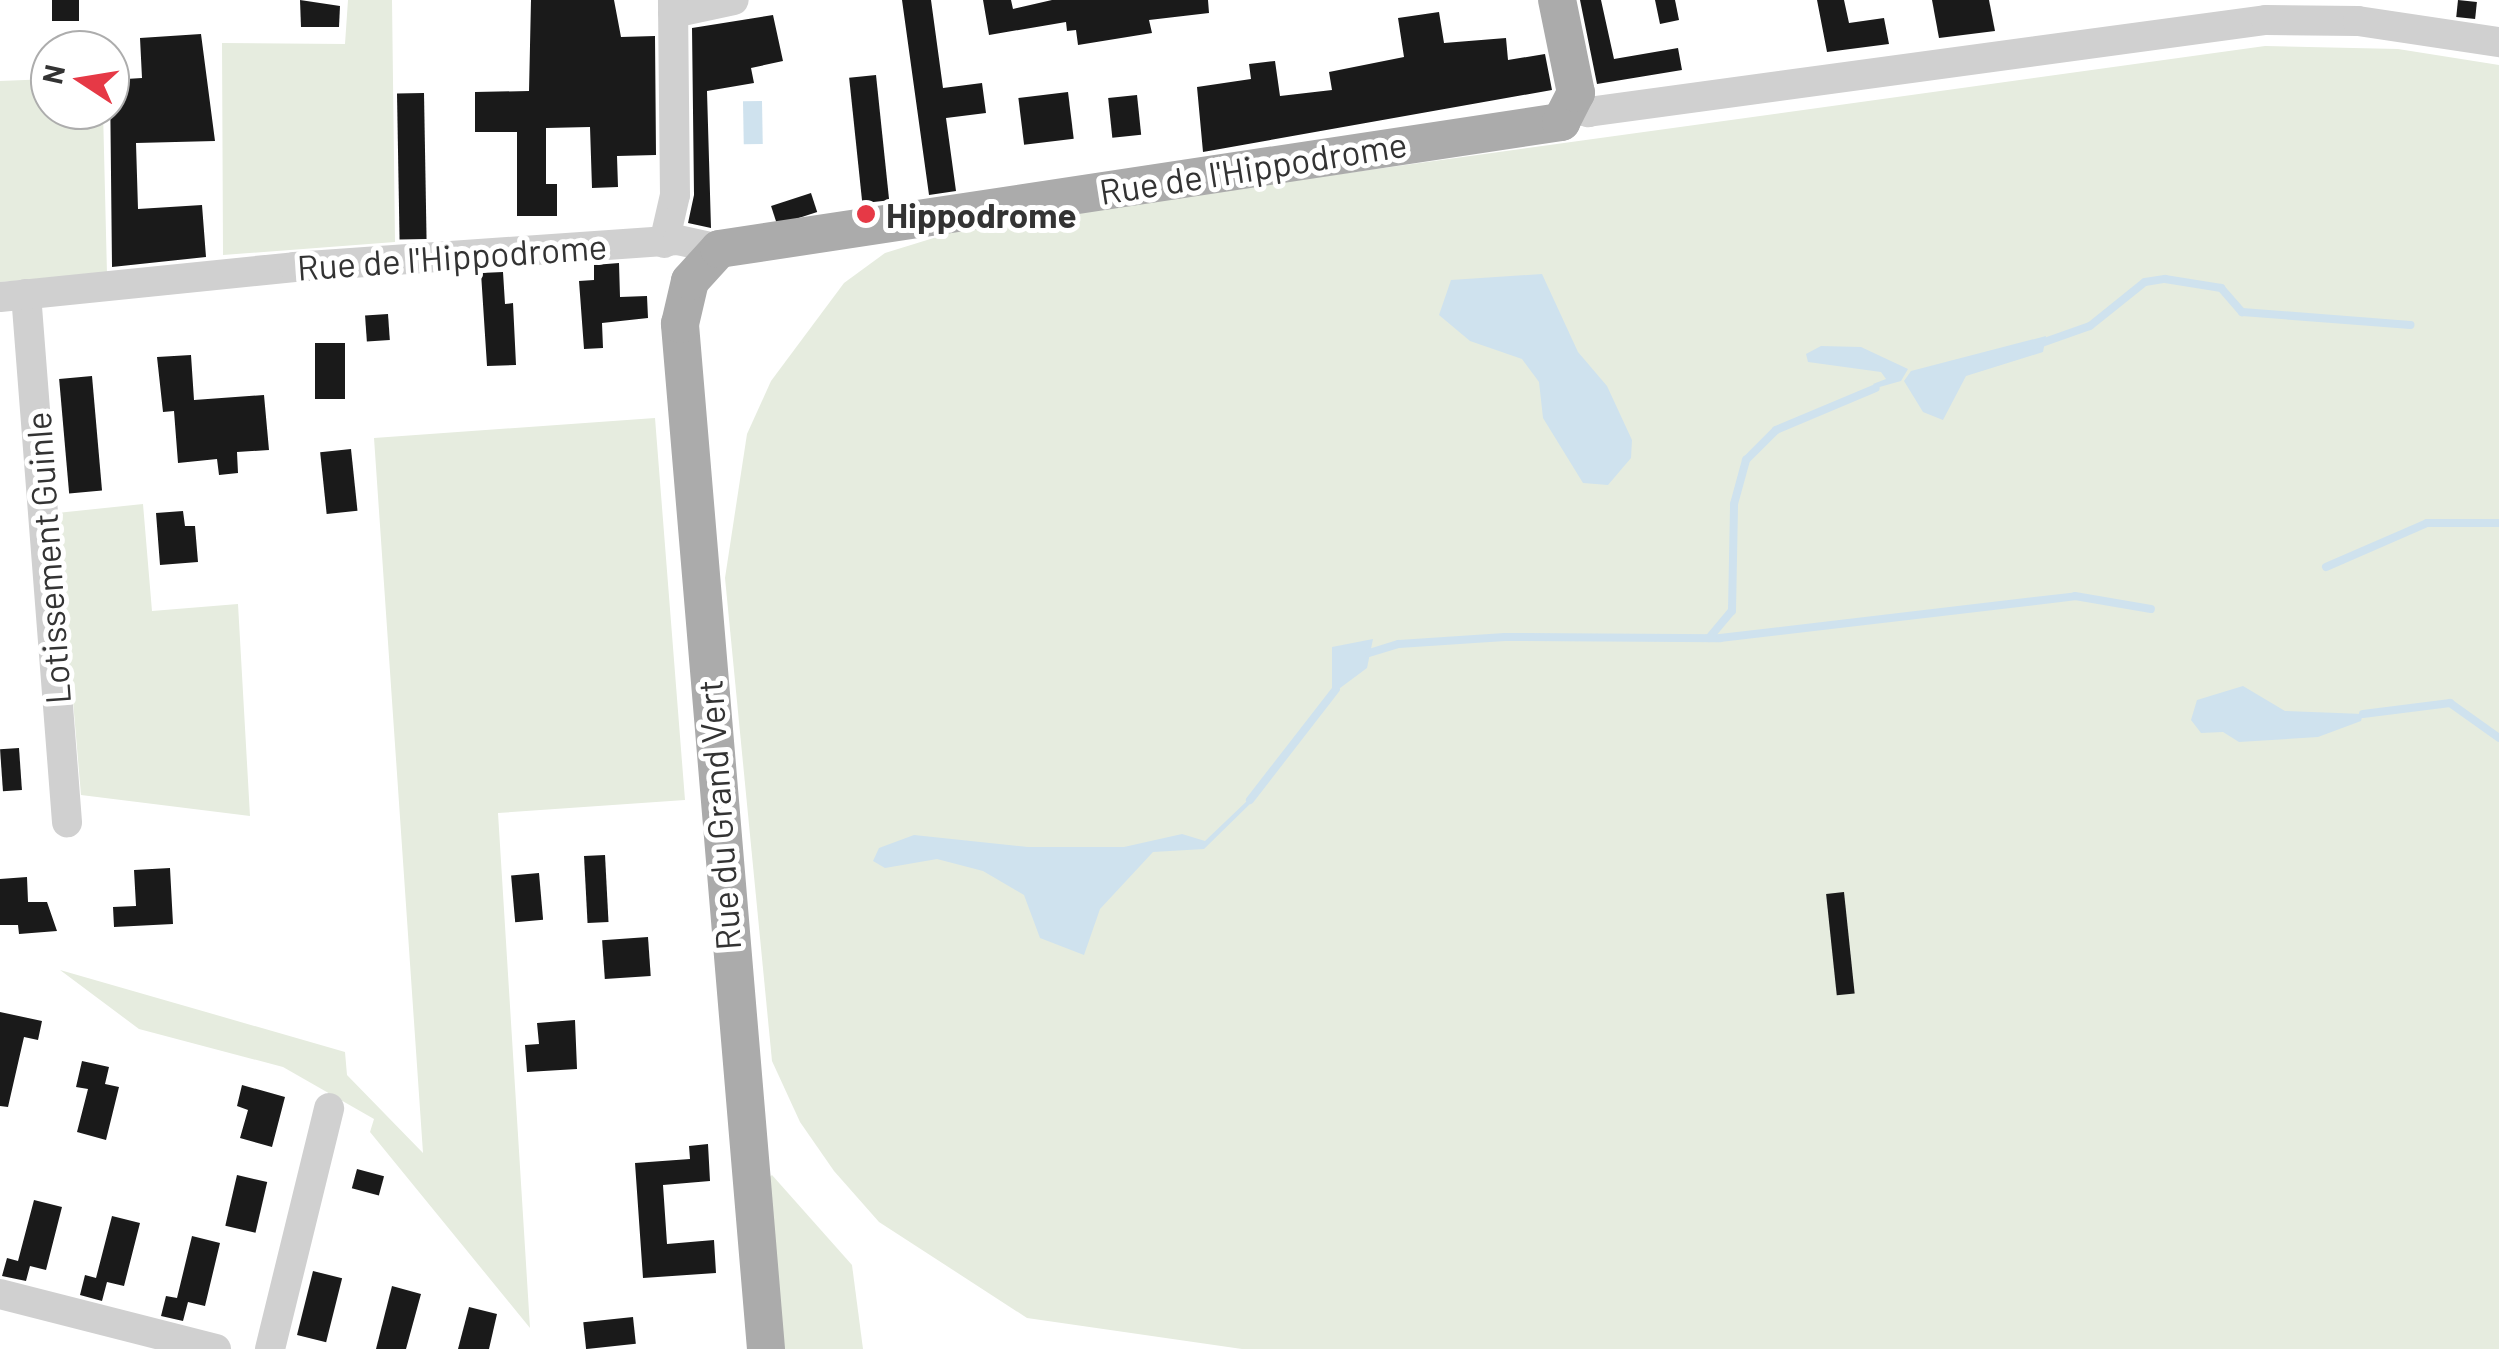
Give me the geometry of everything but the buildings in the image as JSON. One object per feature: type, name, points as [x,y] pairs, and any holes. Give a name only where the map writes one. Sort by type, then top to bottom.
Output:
[{"type":"main road","points":[[1557,0],[1574,108]]},
{"type":"main road","name":"Rue de l'Hippodrome","points":[[719,249],[1546,126],[1574,108]]},
{"type":"main road","points":[[690,281],[719,249]]},
{"type":"main road","name":"Rue du Grand Vert","points":[[690,281],[680,324],[766,1349]]},
{"type":"street","points":[[690,281],[673,268],[664,243],[675,195],[673,6],[734,0]]},
{"type":"street","name":"Rue de l'Hippodrome","points":[[1574,108],[1588,112],[2266,20],[2358,21],[2499,42]]},
{"type":"street","name":"Rue de l'Hippodrome","points":[[13,295],[294,267],[694,241],[719,249]]},
{"type":"street","name":"Lotissement Guinle","points":[[13,295],[67,822]]},
{"type":"street","points":[[270,1349],[330,1108]]},
{"type":"street","points":[[0,1294],[216,1349]]},
{"type":"shaded area","points":[[348,0],[392,0],[395,242],[223,255],[222,43],[345,44]]},
{"type":"shaded area","points":[[2265,46],[2398,49],[2499,65],[2499,1349],[1242,1349],[1027,1318],[879,1222],[834,1171],[800,1122],[772,1061],[725,578],[747,434],[771,381],[844,283],[885,253],[979,224]]},
{"type":"shaded area","points":[[30,80],[30,130],[103,130],[107,274],[0,282],[0,81]]},
{"type":"shaded area","points":[[655,418],[685,800],[498,813],[530,1328],[370,1132],[374,1119],[283,1067],[139,1029],[60,970],[345,1052],[347,1075],[423,1153],[374,438]]},
{"type":"shaded area","points":[[143,504],[152,611],[238,604],[250,816],[81,795],[57,513]]},
{"type":"shaded area","points":[[772,1175],[852,1265],[863,1349],[780,1349],[765,1181]]},
{"type":"water","points":[[743,101],[762,101],[763,144],[744,144]]},
{"type":"water","points":[[1542,274],[1578,352],[1607,386],[1632,440],[1631,458],[1608,485],[1583,483],[1543,418],[1539,382],[1522,359],[1470,341],[1439,315],[1451,280]]},
{"type":"water","points":[[2046,336],[2043,352],[1966,376],[1943,420],[1923,412],[1904,381],[1911,371]]},
{"type":"water","points":[[1821,346],[1861,347],[1908,369],[1901,381],[1876,388],[1873,384],[1886,379],[1881,372],[1808,362],[1806,354]]},
{"type":"water","points":[[1373,639],[1367,668],[1332,694],[1332,647]]},
{"type":"water","points":[[2243,686],[2285,711],[2363,714],[2361,721],[2318,737],[2239,742],[2223,732],[2201,733],[2191,720],[2197,700]]},
{"type":"water","points":[[1248,800],[1254,800],[1204,849],[1153,852],[1100,909],[1084,955],[1040,938],[1024,895],[983,871],[937,859],[885,868],[873,861],[879,848],[914,835],[1028,847],[1124,847],[1182,834],[1205,841]]},
{"type":"waterway","points":[[2036,345],[2090,326],[2145,282],[2165,279],[2221,288],[2242,312],[2410,325]]},
{"type":"waterway","points":[[1709,638],[1732,611],[1734,504],[1746,460],[1776,430],[1876,388]]},
{"type":"waterway","points":[[2326,567],[2427,523],[2499,523]]},
{"type":"waterway","points":[[1369,653],[1399,644],[1505,637],[1720,638],[2075,596],[2151,609]]},
{"type":"waterway","points":[[1250,800],[1336,689]]},
{"type":"waterway","points":[[2363,714],[2450,703],[2499,738]]},
{"type":"place","name":"Hippodrome","points":[[866,214]]}]
